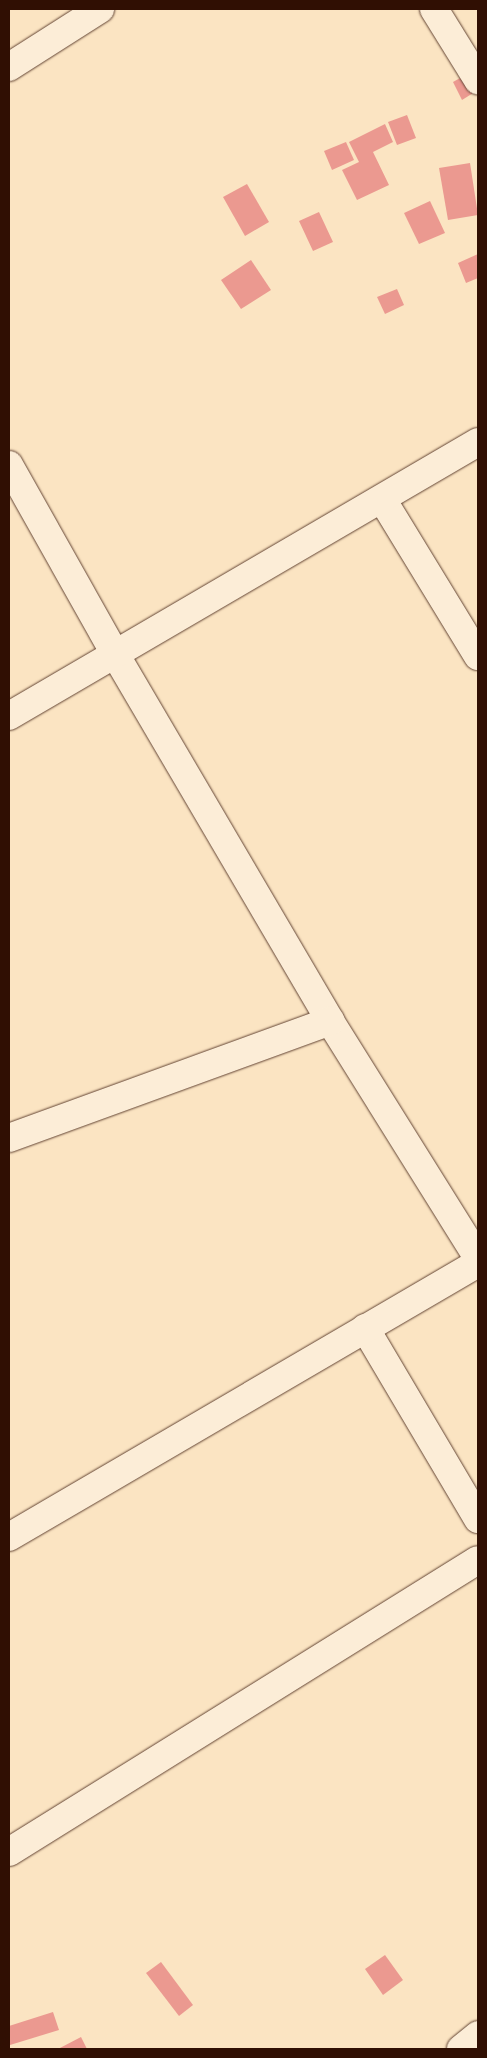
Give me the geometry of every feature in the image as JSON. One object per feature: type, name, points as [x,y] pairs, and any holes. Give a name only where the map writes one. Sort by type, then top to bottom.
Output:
[{"type":"street","points":[[9,67],[100,9]]},
{"type":"street","points":[[434,9],[478,80]]},
{"type":"street","points":[[9,716],[478,442]]},
{"type":"street","points":[[9,465],[114,654],[330,1021],[478,1258]]},
{"type":"street","points":[[382,498],[478,656]]},
{"type":"street","points":[[9,1138],[330,1021]]},
{"type":"street","points":[[9,1537],[478,1263]]},
{"type":"street","points":[[365,1328],[478,1519]]},
{"type":"street","points":[[9,1852],[478,1560]]},
{"type":"street","points":[[461,2049],[478,2035]]},
{"type":"building","points":[[476,69],[478,90],[462,100],[453,82]]},
{"type":"building","points":[[407,115],[416,138],[397,145],[388,122]]},
{"type":"building","points":[[385,124],[393,142],[373,152],[389,185],[357,200],[342,170],[359,162],[349,142]]},
{"type":"building","points":[[346,142],[354,160],[332,170],[324,151]]},
{"type":"building","points":[[470,163],[478,215],[448,220],[439,168]]},
{"type":"building","points":[[247,184],[269,222],[245,236],[223,197]]},
{"type":"building","points":[[430,201],[445,233],[419,244],[404,213]]},
{"type":"building","points":[[319,212],[333,242],[313,251],[299,221]]},
{"type":"building","points":[[478,254],[478,278],[466,283],[458,263]]},
{"type":"building","points":[[251,260],[271,290],[241,309],[221,280]]},
{"type":"building","points":[[397,289],[404,305],[385,314],[377,297]]},
{"type":"building","points":[[385,1955],[403,1980],[383,1995],[365,1969]]},
{"type":"building","points":[[161,1962],[193,2005],[179,2016],[146,1973]]},
{"type":"building","points":[[53,2012],[59,2030],[10,2045],[9,2026]]},
{"type":"building","points":[[81,2037],[87,2049],[58,2049]]}]
